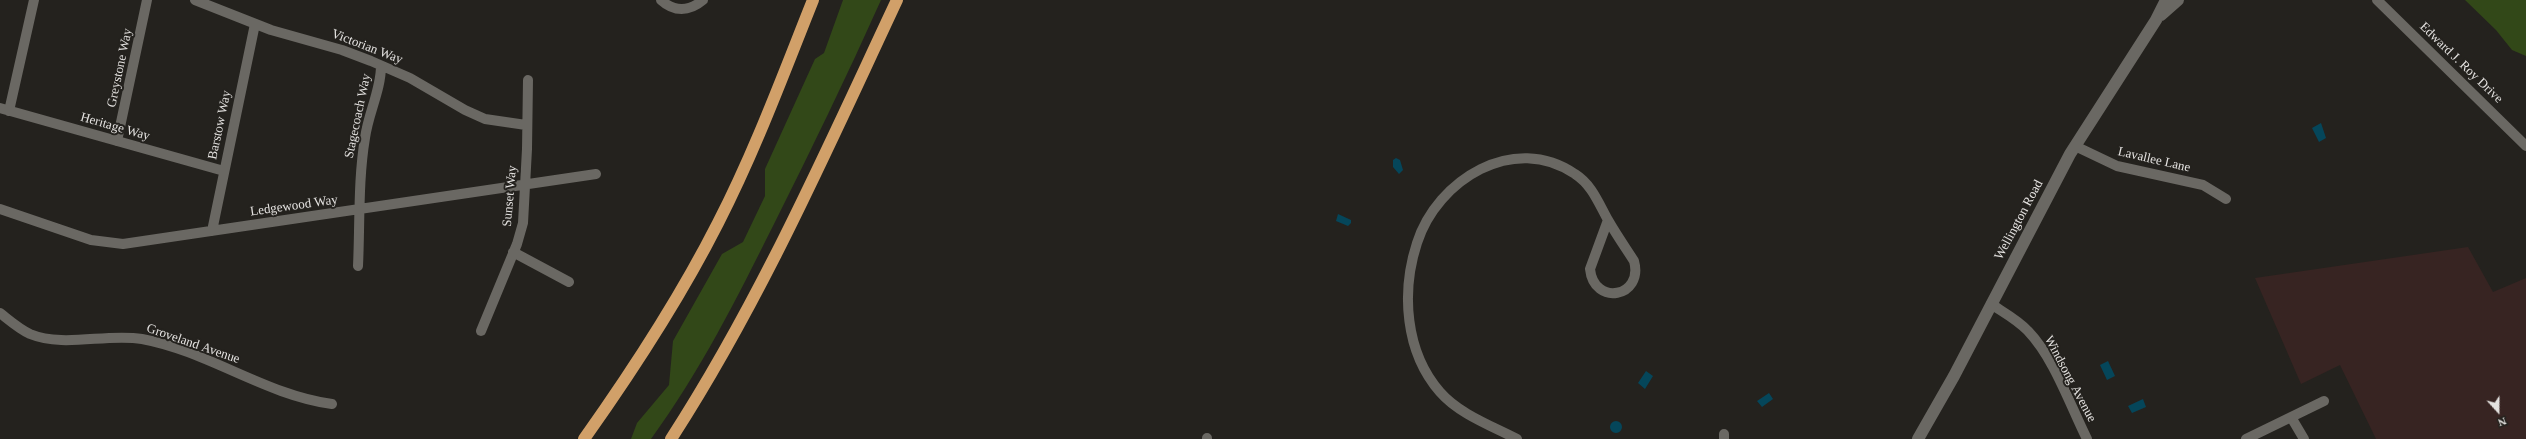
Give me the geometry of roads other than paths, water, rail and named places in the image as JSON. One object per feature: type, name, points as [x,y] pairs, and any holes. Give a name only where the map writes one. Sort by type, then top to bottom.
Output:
[{"type":"highway","points":[[584,439],[643,353],[718,224],[766,117],[813,0]]},
{"type":"highway","points":[[671,439],[706,385],[753,300],[897,0]]},
{"type":"main road","name":"Wellington Road","points":[[1918,439],[2075,146],[2156,20],[2166,0]]},
{"type":"main road","name":"Wellington Road","points":[[2156,20],[2178,0]]},
{"type":"street","points":[[4,110],[34,0]]},
{"type":"street","name":"Greystone Way","points":[[117,141],[147,0]]},
{"type":"street","name":"Victorian Way","points":[[195,0],[255,24],[342,50],[381,66],[410,78],[465,110],[485,119],[526,125]]},
{"type":"street","points":[[661,0],[668,7],[678,10],[690,8],[702,0]]},
{"type":"street","name":"Edward J. Roy Drive","points":[[2377,0],[2526,146]]},
{"type":"street","name":"Barstow Way","points":[[212,231],[255,24]]},
{"type":"street","name":"Stagecoach Way","points":[[358,266],[360,169],[365,137],[381,77],[381,66]]},
{"type":"street","name":"Sunset Way","points":[[480,331],[513,252],[523,223],[526,185],[528,80]]},
{"type":"street","name":"Heritage Way","points":[[4,110],[224,170]]},
{"type":"street","name":"Lavallee Lane","points":[[2075,146],[2117,166],[2203,185],[2226,199]]},
{"type":"street","points":[[1517,439],[1448,401],[1432,382],[1420,360],[1411,337],[1408,312],[1412,267],[1417,242],[1429,217],[1447,194],[1469,175],[1494,162],[1508,158],[1538,159],[1574,173],[1593,192],[1636,268],[1633,282],[1628,287],[1615,293],[1604,291],[1594,284],[1590,269],[1608,220]]},
{"type":"street","name":"Ledgewood Way","points":[[0,209],[101,243],[123,244],[596,174]]},
{"type":"street","points":[[513,252],[569,282]]},
{"type":"street","name":"Windsong Avenue","points":[[1991,304],[2021,324],[2034,338],[2050,365],[2087,439]]},
{"type":"street","name":"Groveland Avenue","points":[[0,312],[21,329],[39,337],[70,339],[122,336],[143,339],[212,363],[300,399],[332,404]]},
{"type":"street","points":[[2246,439],[2324,401]]},
{"type":"street","points":[[2291,417],[2304,439]]},
{"type":"water","points":[[2321,123],[2326,138],[2319,142],[2312,128]]},
{"type":"water","points":[[1396,158],[1400,160],[1403,170],[1399,174],[1393,167],[1393,160]]},
{"type":"water","points":[[1338,214],[1351,220],[1351,223],[1348,226],[1336,221]]},
{"type":"water","points":[[2108,361],[2115,376],[2107,380],[2100,365]]},
{"type":"water","points":[[1646,371],[1653,376],[1645,389],[1638,383]]},
{"type":"water","points":[[1769,393],[1773,399],[1762,407],[1757,401]]},
{"type":"water","points":[[2143,399],[2146,407],[2132,413],[2128,406]]},
{"type":"water","points":[[1616,421],[1620,423],[1622,427],[1620,431],[1616,433],[1612,431],[1610,427],[1612,423]]}]
